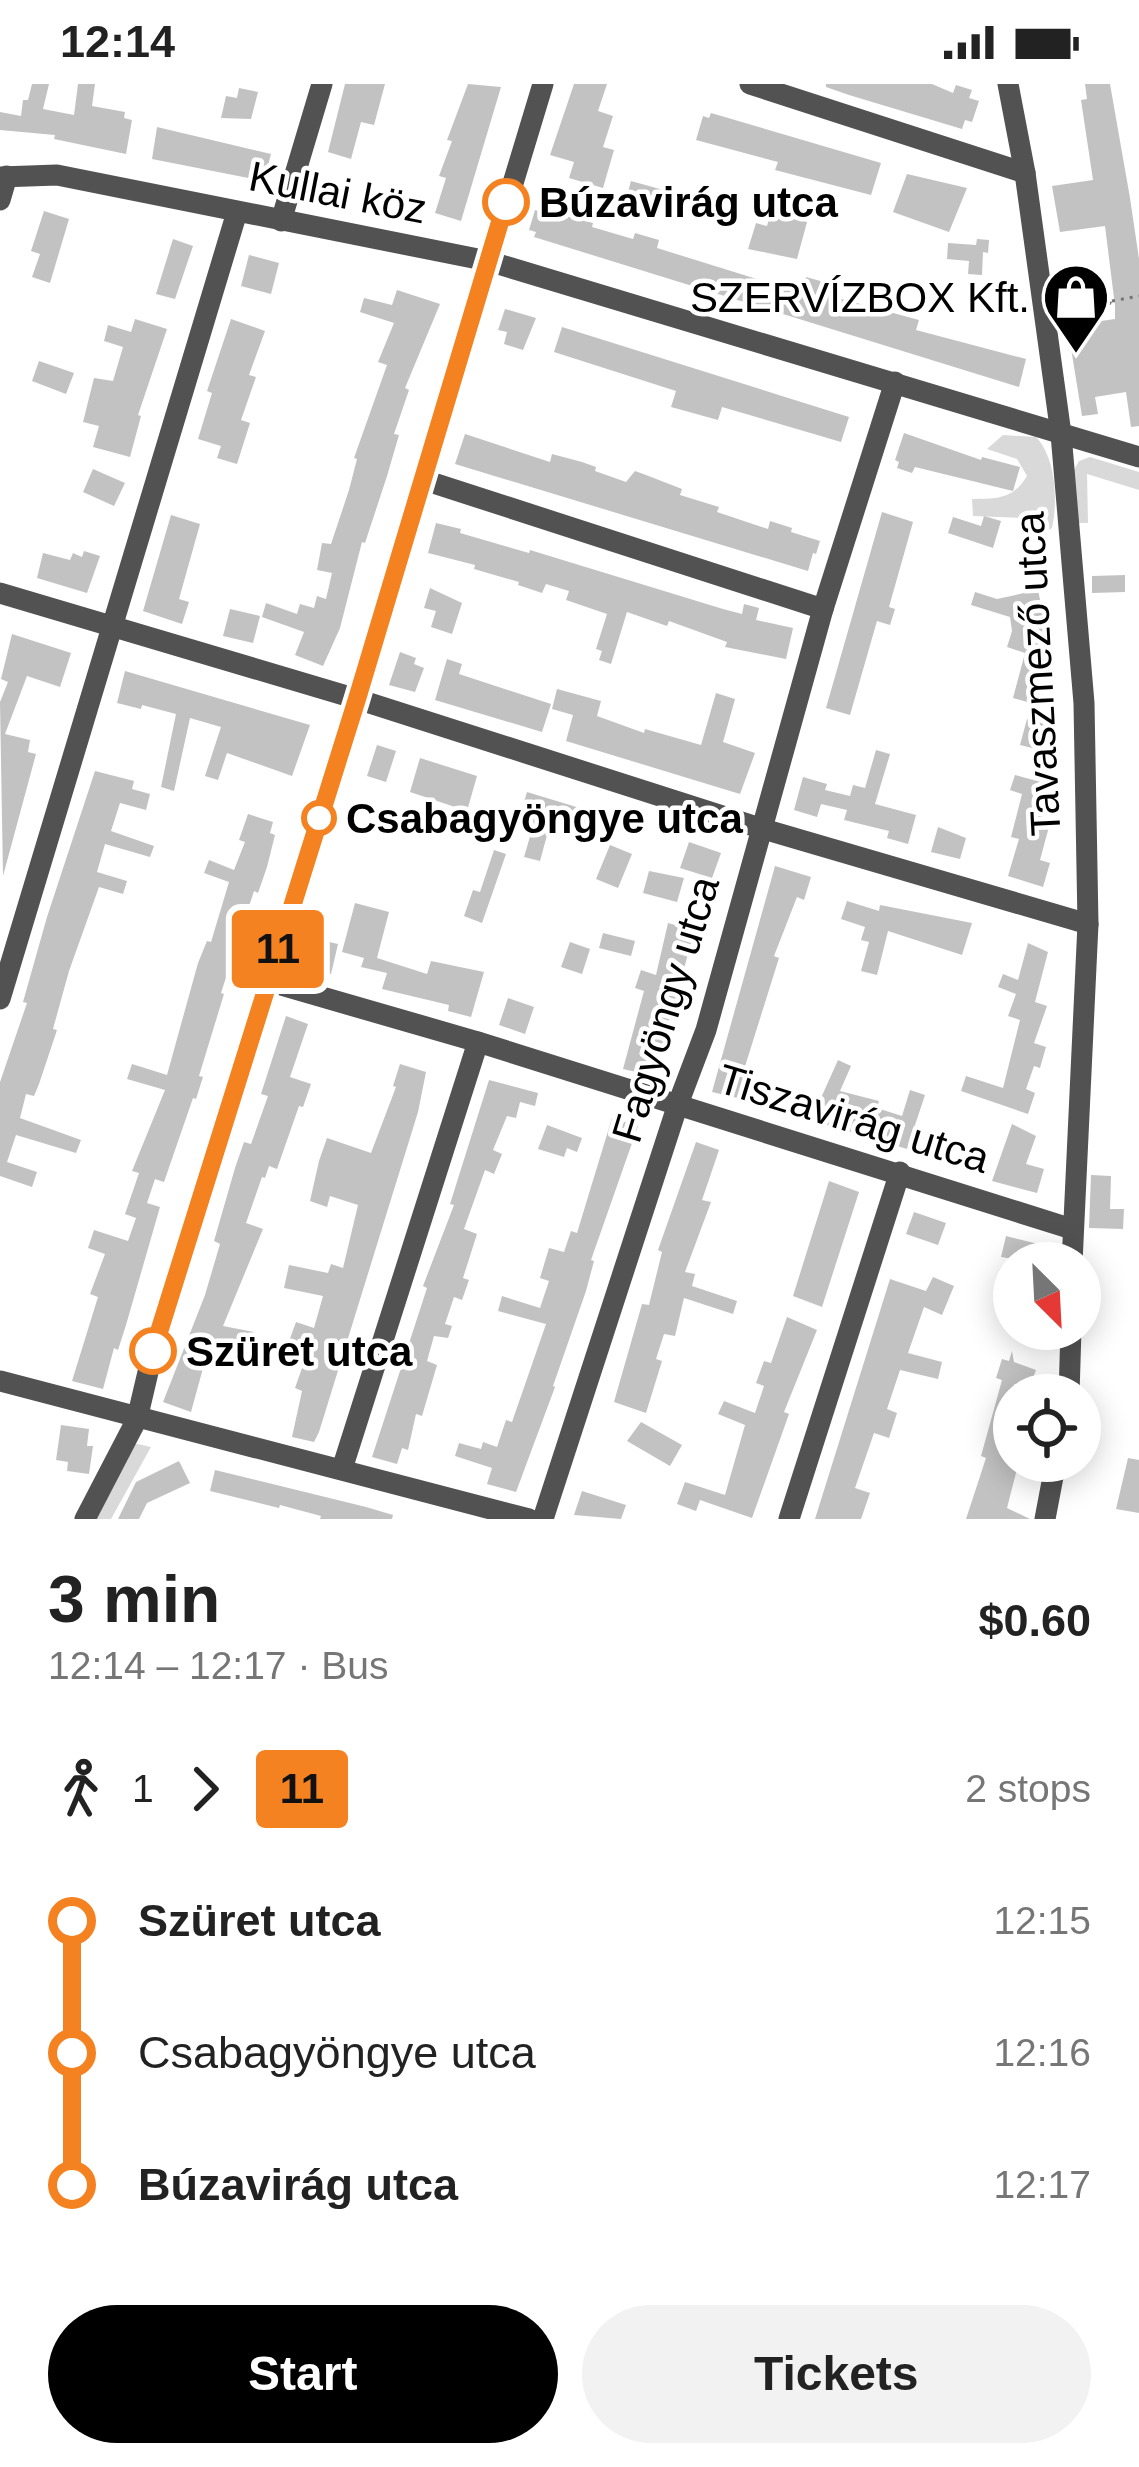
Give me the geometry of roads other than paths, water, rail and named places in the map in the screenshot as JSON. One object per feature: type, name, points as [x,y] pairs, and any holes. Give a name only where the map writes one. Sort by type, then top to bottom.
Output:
[{"type":"street","points":[[280,221],[322,84]]},
{"type":"street","points":[[85,1519],[137,1419],[153,1351],[543,84]]},
{"type":"street","points":[[750,84],[1025,173]]},
{"type":"street","name":"Tavaszmező utca","points":[[1008,84],[1061,434],[1084,703],[1088,924],[1072,1242]]},
{"type":"street","name":"Kullai köz","points":[[4,176],[57,175],[488,261],[1139,457]]},
{"type":"street","points":[[0,200],[4,176]]},
{"type":"street","points":[[0,999],[237,212]]},
{"type":"street","name":"Fagyöngy utca","points":[[542,1519],[706,1030],[823,609],[895,382]]},
{"type":"street","points":[[421,479],[823,609]]},
{"type":"street","points":[[0,593],[357,699],[760,828],[1088,924]]},
{"type":"street","name":"Tiszavirág utca","points":[[267,981],[1072,1228]]},
{"type":"street","points":[[341,1468],[478,1042]]},
{"type":"street","points":[[789,1519],[900,1172]]},
{"type":"street","points":[[0,1382],[529,1519]]},
{"type":"street","points":[[1045,1519],[1052,1482]]},
{"type":"place","name":"Búzavirág utca","points":[[506,202]]},
{"type":"place","name":"SZERVÍZBOX Kft.","points":[[1076,356]]},
{"type":"place","name":"Csabagyöngye utca","points":[[319,818]]},
{"type":"place","name":"Szüret utca","points":[[153,1351]]}]
